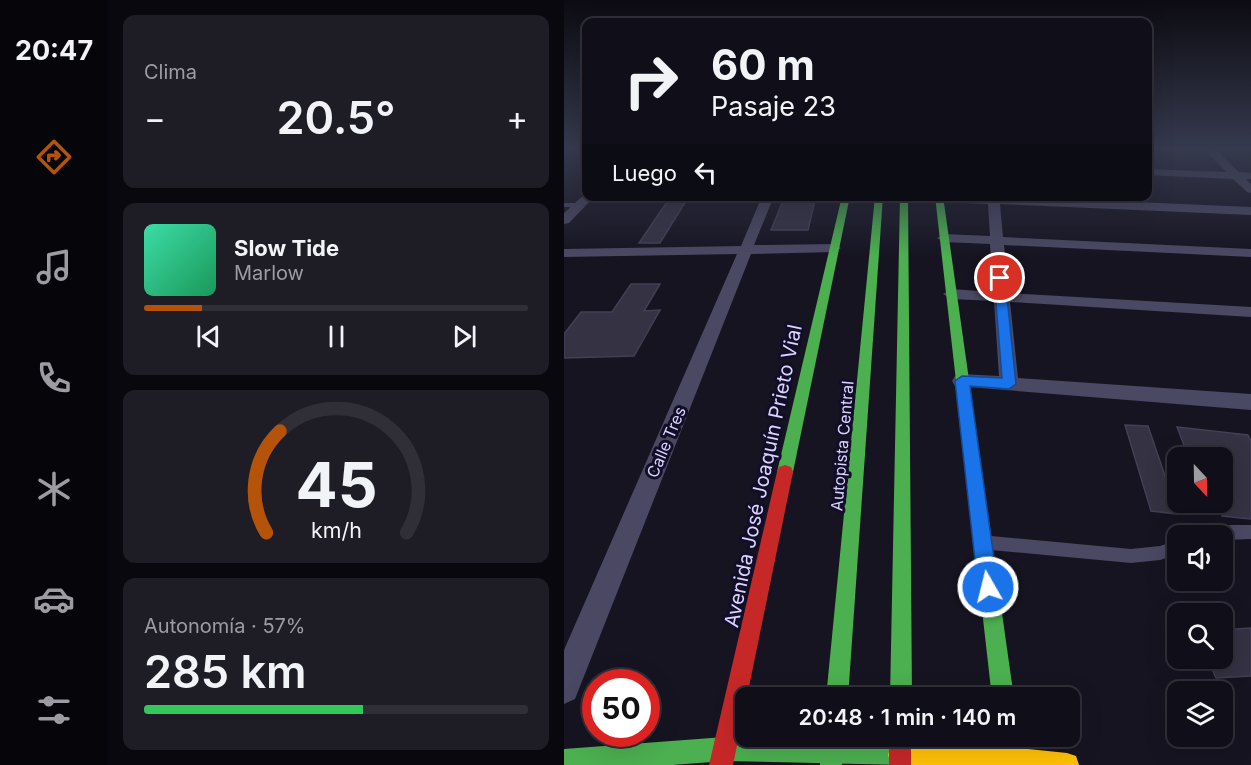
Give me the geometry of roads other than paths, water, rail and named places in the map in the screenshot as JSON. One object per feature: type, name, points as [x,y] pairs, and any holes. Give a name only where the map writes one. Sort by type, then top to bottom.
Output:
[{"type":"main road","name":"Avenida José Joaquín Prieto Vial","points":[[721,765],[845,201]]},
{"type":"main road","name":"Autopista Central","points":[[839,687],[879,201]]},
{"type":"main road","points":[[901,687],[904,201]]},
{"type":"main road","points":[[939,201],[1002,687]]},
{"type":"main road","points":[[831,765],[833,747]]},
{"type":"main road","points":[[900,747],[900,765]]},
{"type":"main road","points":[[564,761],[725,749],[1009,757],[1067,765]]},
{"type":"street","points":[[564,220],[584,201]]},
{"type":"street","name":"Calle Tres","points":[[564,688],[766,201]]},
{"type":"street","points":[[993,201],[1009,384]]},
{"type":"street","points":[[1053,201],[1251,211]]},
{"type":"street","points":[[944,238],[1251,253]]},
{"type":"street","points":[[564,253],[834,248]]},
{"type":"street","points":[[951,294],[1251,312]]},
{"type":"street","points":[[962,381],[1251,402]]},
{"type":"lane","points":[[564,205],[584,201]]},
{"type":"lane","points":[[1233,532],[1251,532]]},
{"type":"lane","points":[[982,543],[1131,556],[1167,551]]}]
